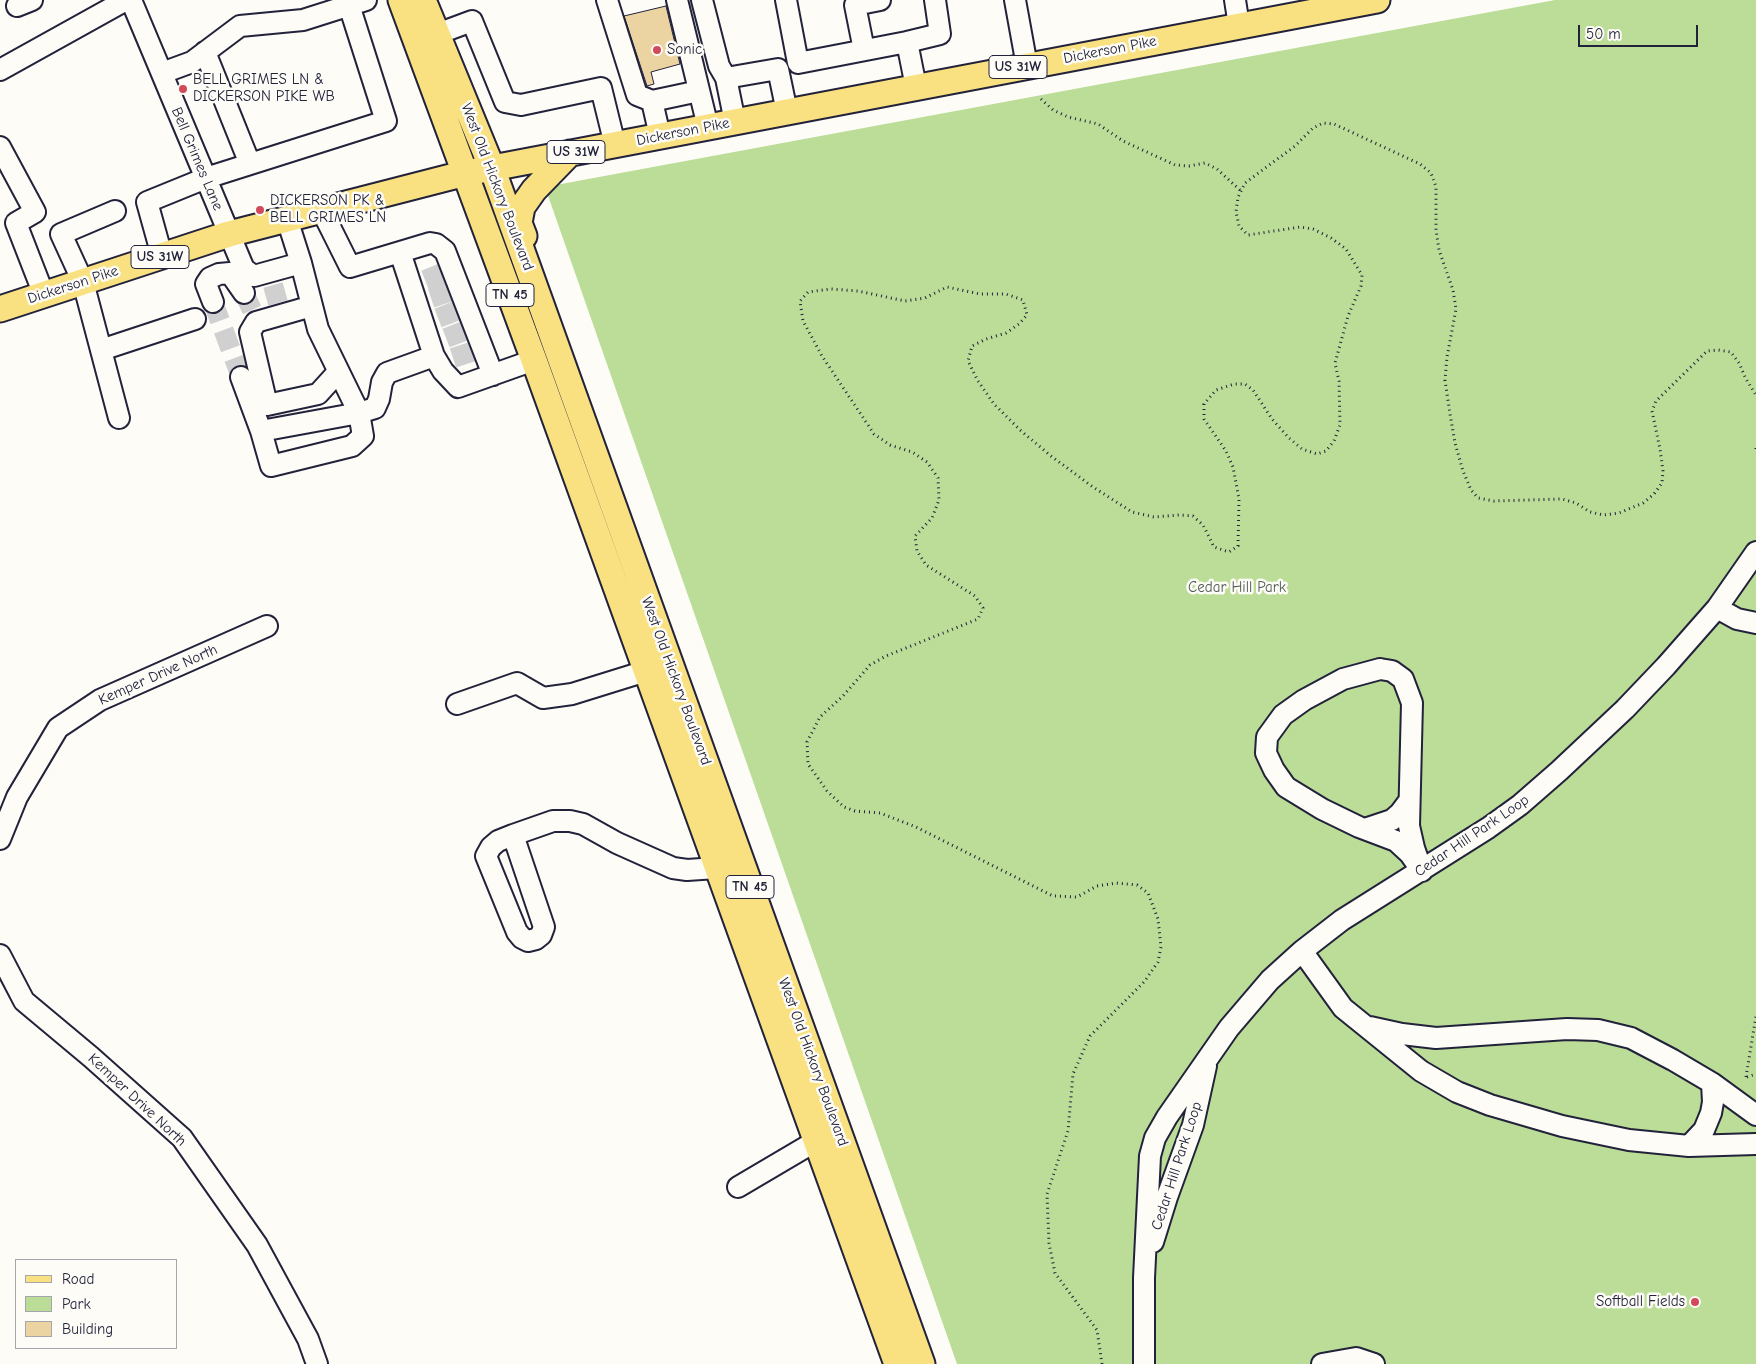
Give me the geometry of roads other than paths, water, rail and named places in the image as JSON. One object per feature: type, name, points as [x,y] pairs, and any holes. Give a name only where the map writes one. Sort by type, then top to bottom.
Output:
[{"type":"main road","name":"West Old Hickory Boulevard","points":[[401,0],[466,172],[816,1141],[906,1362]]},
{"type":"main road","name":"West Old Hickory Boulevard","points":[[423,0],[492,168],[743,866],[906,1362]]},
{"type":"main road","name":"Dickerson Pike","points":[[0,309],[229,234],[466,172],[1377,0]]},
{"type":"main road","points":[[554,340],[556,325],[519,224],[522,207],[534,190],[570,153]]},
{"type":"street","points":[[0,70],[126,0]]},
{"type":"street","name":"Bell Grimes Lane","points":[[131,0],[244,269],[275,294]]},
{"type":"street","points":[[607,0],[637,95],[652,101],[699,91]]},
{"type":"street","points":[[677,0],[708,127]]},
{"type":"street","points":[[702,0],[719,66],[726,78],[735,122]]},
{"type":"street","points":[[786,0],[798,63],[940,34],[935,0]]},
{"type":"street","points":[[864,50],[855,5],[880,0]]},
{"type":"street","points":[[1015,0],[1027,66]]},
{"type":"street","points":[[1234,0],[1238,26]]},
{"type":"street","points":[[162,73],[192,62],[240,26],[303,20],[358,3],[386,121],[206,178],[148,202],[162,256]]},
{"type":"street","points":[[436,34],[472,21],[505,102],[521,105],[601,88],[615,145]]},
{"type":"street","points":[[907,42],[916,87]]},
{"type":"street","points":[[205,52],[250,164]]},
{"type":"street","points":[[726,78],[778,69],[787,112]]},
{"type":"street","points":[[652,101],[660,136]]},
{"type":"street","points":[[0,147],[35,212],[16,223],[44,295]]},
{"type":"street","points":[[322,209],[350,267],[430,243],[436,244],[445,251],[452,280],[470,329],[478,349],[493,375]]},
{"type":"street","points":[[115,212],[61,234],[83,282],[119,418]]},
{"type":"street","points":[[241,377],[261,431],[271,466],[352,446],[363,436],[359,413],[318,328],[287,219]]},
{"type":"street","points":[[400,252],[421,292],[440,352],[443,371],[458,387],[534,360]]},
{"type":"street","points":[[251,308],[275,294],[301,263]]},
{"type":"street","points":[[213,302],[206,284],[210,278],[219,274],[230,273],[251,308],[250,332],[267,404],[318,394],[338,372]]},
{"type":"street","points":[[275,294],[312,306]]},
{"type":"street","points":[[101,350],[195,319]]},
{"type":"street","points":[[261,431],[359,413],[375,408],[379,399],[382,382],[387,373],[440,352]]},
{"type":"street","name":"Cedar Hill Park Loop","points":[[1144,1364],[1144,1278],[1150,1156],[1155,1138],[1209,1055],[1244,1009],[1270,980],[1302,951],[1342,920],[1488,828],[1520,805],[1559,771],[1645,688],[1717,608],[1756,552]]},
{"type":"street","points":[[1717,608],[1737,619],[1756,624]]},
{"type":"street","name":"Kemper Drive North","points":[[0,839],[17,797],[58,728],[100,700],[268,626]]},
{"type":"street","points":[[1380,669],[1392,671],[1403,679],[1412,703],[1409,826],[1422,871],[1410,854],[1396,842],[1322,808],[1286,787],[1274,770],[1266,753],[1267,737],[1283,715],[1304,700],[1343,679],[1380,669]]},
{"type":"street","points":[[457,704],[517,683],[543,698],[572,694],[646,671]]},
{"type":"street","points":[[1365,829],[1392,820],[1410,801]]},
{"type":"street","points":[[513,835],[544,928],[541,935],[536,939],[528,941],[517,932],[486,856],[491,847],[498,841],[513,835],[553,822],[570,821],[583,824],[617,844],[673,868],[687,870],[743,866]]},
{"type":"street","points":[[1302,951],[1343,1008],[1421,1071],[1457,1092],[1490,1105],[1562,1126],[1630,1140],[1689,1146],[1756,1144]]},
{"type":"street","name":"Kemper Drive North","points":[[0,955],[24,1001],[91,1057],[182,1138],[257,1245],[308,1339],[317,1364]]},
{"type":"street","points":[[1365,1026],[1402,1034],[1436,1038],[1567,1029],[1598,1030],[1631,1038],[1712,1083],[1756,1116]]},
{"type":"street","name":"Cedar Hill Park Loop","points":[[1144,1278],[1167,1197],[1193,1126],[1209,1055]]},
{"type":"street","points":[[1689,1146],[1704,1130],[1711,1113],[1713,1102],[1712,1083]]},
{"type":"street","points":[[738,1187],[816,1141]]},
{"type":"street","points":[[1322,1364],[1356,1358],[1374,1364]]},
{"type":"tunnel","points":[[425,280],[445,272]]},
{"type":"tunnel","points":[[273,285],[278,303]]},
{"type":"tunnel","points":[[431,298],[452,291]]},
{"type":"tunnel","points":[[244,293],[252,310]]},
{"type":"tunnel","points":[[213,302],[241,377]]},
{"type":"tunnel","points":[[438,318],[459,310]]},
{"type":"tunnel","points":[[446,338],[467,330]]},
{"type":"tunnel","points":[[453,358],[474,351]]},
{"type":"place","name":"Sonic","points":[[657,50]]},
{"type":"place","name":"BELL GRIMES LN & DICKERSON PIKE WB","points":[[183,89]]},
{"type":"place","name":"DICKERSON PK & BELL GRIMES LN","points":[[260,210]]},
{"type":"place","name":"Softball Fields","points":[[1695,1302]]},
{"type":"park label","name":"Cedar Hill Park","points":[[1237,588]]}]
